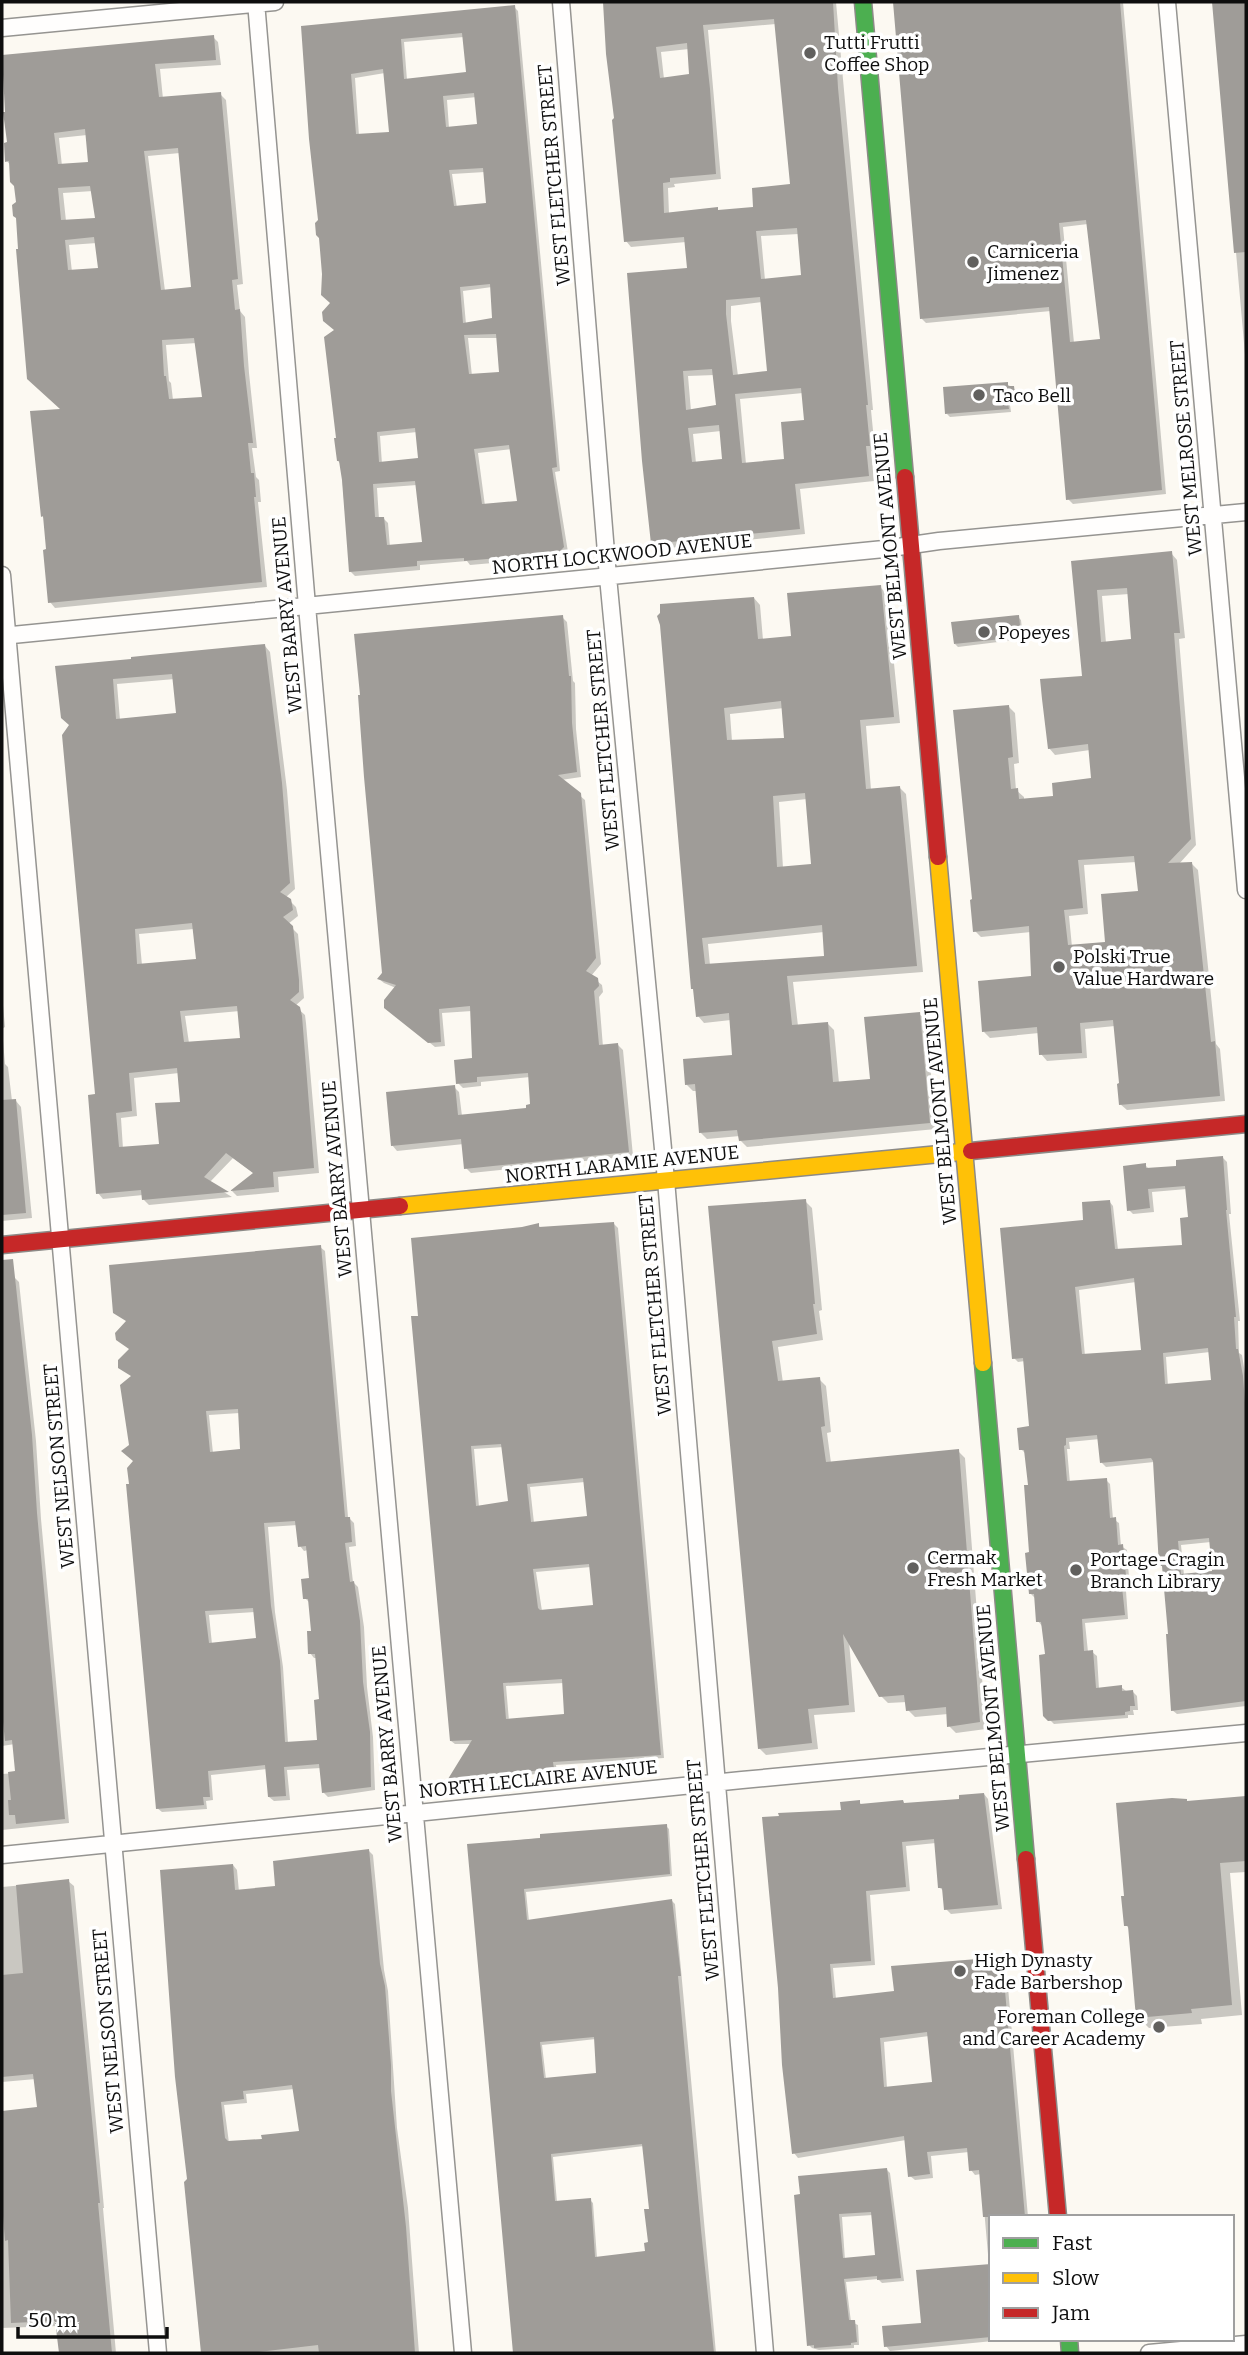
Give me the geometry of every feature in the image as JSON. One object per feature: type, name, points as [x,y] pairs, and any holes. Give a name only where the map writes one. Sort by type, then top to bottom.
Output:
[{"type":"main road","name":"WEST BELMONT AVENUE","points":[[863,2],[1058,2215]]},
{"type":"main road","name":"NORTH LARAMIE AVENUE","points":[[2,1245],[1246,1124]]},
{"type":"street","points":[[2,28],[275,2]]},
{"type":"street","name":"WEST FLETCHER STREET","points":[[561,2],[608,577],[666,1180],[765,2353]]},
{"type":"street","name":"WEST MELROSE STREET","points":[[1167,2],[1246,890]]},
{"type":"street","name":"WEST BARRY AVENUE","points":[[256,3],[307,606],[463,2353]]},
{"type":"street","name":"NORTH LOCKWOOD AVENUE","points":[[4,636],[1246,512]]},
{"type":"street","name":"WEST NELSON STREET","points":[[2,575],[4,636],[61,1239],[158,2353]]},
{"type":"street","name":"NORTH LECLAIRE AVENUE","points":[[2,1855],[1017,1753],[1246,1733]]},
{"type":"street","points":[[1149,2353],[1246,2344]]},
{"type":"building","points":[[603,2],[833,2],[838,88],[868,405],[870,446],[866,446],[869,476],[795,484],[800,529],[651,544],[627,273],[687,268],[684,237],[624,242]],"holes":[[[774,19],[790,184],[752,188],[753,207],[718,210],[718,207],[664,213],[663,183],[670,182],[670,178],[716,174],[703,25]],[[687,43],[689,74],[660,78],[656,47]],[[797,228],[801,275],[761,279],[756,231]],[[760,297],[767,371],[733,375],[726,300]],[[712,369],[716,405],[686,410],[683,371]],[[801,388],[804,420],[781,422],[784,459],[742,463],[735,394]],[[719,425],[722,459],[692,462],[688,428]]]},
{"type":"building","points":[[893,2],[1120,2],[1162,490],[1066,500],[1049,307],[920,319]],"holes":[[[1086,220],[1100,339],[1070,342],[1059,223]]]},
{"type":"building","points":[[1212,2],[1246,2],[1246,252],[1234,253]]},
{"type":"building","points":[[515,5],[557,467],[552,468],[564,547],[558,553],[464,561],[464,558],[417,561],[417,566],[349,572],[342,480],[334,438],[324,337],[334,330],[323,321],[322,312],[330,303],[321,295],[319,238],[316,235],[315,223],[318,220],[301,26]],"holes":[[[462,33],[466,72],[404,79],[401,39]],[[383,69],[389,132],[356,134],[351,74]],[[474,93],[477,124],[446,127],[443,96]],[[483,168],[486,203],[454,206],[449,170]],[[490,284],[492,318],[463,323],[460,287]],[[496,334],[499,372],[469,374],[464,335]],[[415,428],[418,458],[379,462],[377,432]],[[509,445],[517,501],[482,504],[474,449]],[[415,481],[422,542],[387,545],[384,517],[375,517],[373,484]]]},
{"type":"building","points":[[214,35],[216,60],[155,64],[159,97],[221,92],[238,279],[232,280],[235,310],[240,309],[253,443],[248,443],[251,473],[254,473],[262,582],[48,603],[43,516],[41,517],[30,411],[60,409],[27,379],[16,249],[16,218],[13,216],[12,205],[16,202],[14,186],[10,182],[9,161],[5,162],[4,143],[7,142],[3,112],[2,55]],"holes":[[[85,129],[88,162],[58,164],[54,133]],[[178,148],[191,287],[161,290],[144,151]],[[90,186],[95,218],[61,220],[58,188]],[[94,237],[98,268],[68,270],[65,240]],[[194,338],[202,397],[169,399],[164,376],[162,340]]]},
{"type":"building","name":"Taco Bell","points":[[1008,382],[1008,386],[1014,386],[1016,402],[1008,403],[1009,409],[945,414],[943,387]]},
{"type":"building","points":[[1172,551],[1180,633],[1174,633],[1191,839],[1168,863],[1192,862],[1211,1042],[1215,1041],[1220,1096],[1119,1105],[1113,1020],[1080,1023],[1082,1053],[1039,1055],[1037,1027],[982,1032],[978,981],[1031,976],[1029,926],[973,932],[953,710],[1009,705],[1013,757],[1008,758],[1011,789],[1018,788],[1019,799],[1053,796],[1052,783],[1091,778],[1088,744],[1048,749],[1040,679],[1082,676],[1071,561]],"holes":[[[1127,588],[1131,639],[1101,642],[1097,590]],[[1134,856],[1138,891],[1101,894],[1105,942],[1068,945],[1064,910],[1083,908],[1078,860]]]},
{"type":"building","points":[[881,585],[894,717],[860,720],[866,789],[900,786],[917,966],[787,976],[792,1025],[828,1022],[833,1082],[870,1079],[864,1017],[920,1012],[930,1123],[739,1141],[737,1130],[699,1133],[695,1084],[685,1085],[683,1059],[732,1055],[729,1013],[696,1017],[691,989],[660,625],[657,616],[660,613],[660,604],[754,597],[758,639],[791,636],[787,593]],"holes":[[[781,701],[784,738],[727,740],[724,708]],[[805,793],[811,864],[777,867],[773,796]],[[822,925],[824,956],[705,964],[702,938]]]},
{"type":"building","points":[[563,615],[571,676],[577,772],[558,775],[581,793],[596,958],[586,971],[598,978],[599,986],[594,991],[599,1045],[618,1043],[629,1152],[464,1169],[461,1139],[391,1146],[386,1092],[455,1085],[458,1115],[526,1108],[526,1105],[530,1104],[528,1073],[477,1077],[477,1082],[456,1084],[454,1060],[472,1058],[470,1006],[439,1009],[441,1042],[428,1043],[384,1008],[384,1000],[396,985],[377,979],[382,973],[354,634]]},
{"type":"building","name":"Popeyes","points":[[1019,615],[1021,637],[954,644],[951,622]]},
{"type":"building","points":[[265,644],[282,783],[290,883],[280,892],[291,899],[293,910],[283,917],[293,926],[299,980],[299,992],[290,1000],[300,1007],[302,1016],[314,1168],[273,1172],[274,1187],[230,1191],[253,1173],[226,1153],[204,1177],[229,1192],[142,1200],[141,1190],[96,1194],[88,1095],[95,1094],[62,735],[69,725],[61,718],[55,666]],"holes":[[[172,674],[176,713],[116,719],[113,679]],[[192,923],[196,959],[137,964],[135,929]],[[237,1006],[240,1038],[184,1042],[180,1011]],[[177,1068],[180,1102],[155,1103],[159,1144],[119,1147],[116,1113],[132,1111],[129,1073]]]},
{"type":"building","points":[[16,1099],[26,1213],[2,1215],[2,1100]]},
{"type":"building","points":[[1223,1156],[1236,1317],[1236,1349],[1243,1376],[1246,1416],[1246,1701],[1171,1711],[1168,1634],[1162,1566],[1159,1566],[1153,1461],[1151,1458],[1100,1463],[1097,1435],[1066,1438],[1064,1446],[1067,1481],[1107,1478],[1110,1518],[1116,1517],[1118,1545],[1123,1544],[1127,1587],[1122,1587],[1125,1615],[1082,1619],[1084,1651],[1093,1650],[1096,1688],[1122,1685],[1122,1691],[1133,1690],[1135,1706],[1130,1706],[1130,1711],[1125,1712],[1125,1715],[1048,1721],[1043,1716],[1039,1655],[1045,1654],[1041,1622],[1036,1622],[1034,1594],[1029,1594],[1025,1553],[1029,1552],[1024,1485],[1028,1485],[1024,1450],[1019,1450],[1017,1428],[1029,1426],[1023,1358],[1012,1359],[1000,1228],[1083,1220],[1082,1202],[1110,1200],[1115,1249],[1182,1245],[1180,1218],[1188,1217],[1185,1186],[1148,1189],[1150,1208],[1127,1211],[1123,1166],[1146,1163],[1146,1168],[1176,1166],[1176,1160]],"holes":[[[1134,1278],[1141,1350],[1082,1354],[1075,1287]],[[1208,1348],[1211,1380],[1165,1384],[1163,1353]],[[1209,1538],[1212,1571],[1181,1574],[1178,1541]]]},
{"type":"building","points":[[806,1199],[817,1334],[772,1341],[778,1381],[820,1377],[825,1426],[821,1427],[826,1462],[959,1449],[980,1722],[947,1727],[946,1707],[906,1711],[904,1695],[879,1697],[843,1634],[849,1705],[808,1709],[812,1743],[758,1749],[708,1206]]},
{"type":"building","points":[[614,1222],[661,1755],[553,1762],[554,1769],[448,1779],[472,1740],[450,1741],[411,1316],[418,1316],[411,1238],[539,1223],[539,1227]],"holes":[[[501,1444],[508,1501],[476,1506],[471,1446]],[[583,1478],[587,1516],[531,1522],[527,1484]],[[589,1564],[593,1605],[540,1610],[533,1569]],[[562,1679],[564,1714],[506,1719],[503,1683]]]},
{"type":"building","points":[[321,1245],[345,1517],[350,1517],[352,1542],[345,1543],[350,1582],[354,1581],[360,1621],[363,1682],[370,1732],[371,1787],[322,1793],[319,1764],[284,1767],[286,1796],[268,1797],[265,1765],[208,1771],[210,1797],[203,1797],[204,1805],[156,1809],[126,1484],[129,1484],[127,1468],[133,1461],[121,1451],[129,1445],[120,1385],[131,1376],[118,1368],[118,1360],[129,1349],[116,1340],[115,1333],[126,1321],[113,1313],[109,1265]],"holes":[[[238,1409],[240,1449],[210,1452],[206,1411]],[[295,1521],[298,1547],[306,1546],[309,1578],[301,1579],[303,1599],[308,1599],[311,1631],[307,1631],[308,1654],[315,1654],[319,1699],[314,1700],[317,1740],[285,1742],[280,1661],[271,1606],[264,1523]],[[253,1608],[256,1638],[209,1643],[205,1611]]]},
{"type":"building","points":[[13,1259],[32,1435],[65,1819],[16,1824],[15,1815],[9,1815],[8,1800],[11,1800],[8,1772],[15,1771],[12,1740],[5,1741],[2,1712],[2,1260]]},
{"type":"building","points":[[984,1793],[998,1905],[944,1910],[942,1888],[938,1888],[934,1839],[902,1842],[906,1887],[866,1891],[871,1961],[830,1964],[833,1998],[894,1991],[891,1966],[1002,1957],[1025,2215],[983,2217],[979,2170],[969,2171],[967,2148],[927,2152],[930,2174],[908,2177],[904,2136],[792,2154],[762,1817],[779,1816],[778,1813],[841,1810],[840,1802],[860,1800],[860,1804],[959,1799],[959,1795]],"holes":[[[927,2032],[932,2082],[884,2087],[880,2038]]]},
{"type":"building","points":[[1246,1796],[1246,1861],[1220,1863],[1232,2005],[1191,2009],[1192,2013],[1136,2018],[1128,1926],[1124,1926],[1121,1896],[1124,1896],[1116,1803]]},
{"type":"building","points":[[667,1824],[670,1874],[524,1889],[527,1920],[672,1899],[714,2353],[513,2353],[467,1844],[540,1838],[540,1834]],"holes":[[[594,2037],[596,2073],[544,2078],[540,2042]],[[642,2144],[649,2209],[644,2209],[648,2242],[644,2243],[645,2251],[595,2257],[591,2198],[555,2201],[551,2154]]]},
{"type":"building","points":[[369,1849],[380,1964],[385,1986],[391,2091],[406,2227],[415,2353],[319,2353],[318,2345],[249,2353],[201,2353],[184,2182],[187,2179],[175,2077],[160,1870],[233,1864],[235,1890],[275,1886],[273,1861]],"holes":[[[292,2085],[299,2131],[261,2135],[262,2139],[228,2141],[225,2138],[221,2102],[244,2099],[243,2091]]]},
{"type":"building","points":[[69,1879],[112,2353],[59,2353],[55,2321],[11,2323],[8,2240],[5,2241],[2,2203],[2,2111],[37,2107],[33,2074],[2,2077],[2,1975],[23,1973],[16,1885]]},
{"type":"building","points":[[887,2168],[901,2278],[877,2280],[877,2276],[844,2279],[849,2320],[855,2320],[857,2342],[851,2345],[814,2348],[814,2345],[807,2346],[794,2195],[800,2194],[798,2176]],"holes":[[[871,2212],[875,2255],[843,2258],[839,2214]]]},
{"type":"building","points":[[989,2264],[989,2337],[884,2347],[882,2326],[921,2323],[916,2270]]},
{"type":"traffic: fast","points":[[863,2],[905,477]]},
{"type":"traffic: fast","points":[[983,1363],[1026,1859]]},
{"type":"traffic: fast","points":[[1069,2341],[1070,2353]]},
{"type":"traffic: slow","points":[[938,857],[983,1363]]},
{"type":"traffic: slow","points":[[400,1206],[971,1151]]},
{"type":"traffic: jam","points":[[905,477],[938,857]]},
{"type":"traffic: jam","points":[[971,1151],[1246,1124]]},
{"type":"traffic: jam","points":[[2,1245],[400,1206]]},
{"type":"traffic: jam","points":[[1026,1859],[1058,2215]]},
{"type":"place","name":"Tutti Frutti Coffee Shop","points":[[810,53]]},
{"type":"place","name":"Carniceria Jimenez","points":[[973,262]]},
{"type":"place","name":"Taco Bell","points":[[979,395]]},
{"type":"place","name":"Popeyes","points":[[984,632]]},
{"type":"place","name":"Polski True Value Hardware","points":[[1059,967]]},
{"type":"place","name":"Cermak Fresh Market","points":[[913,1568]]},
{"type":"place","name":"Portage-Cragin Branch Library","points":[[1076,1570]]},
{"type":"place","name":"High Dynasty Fade Barbershop","points":[[960,1971]]},
{"type":"place","name":"Foreman College and Career Academy","points":[[1159,2027]]}]
